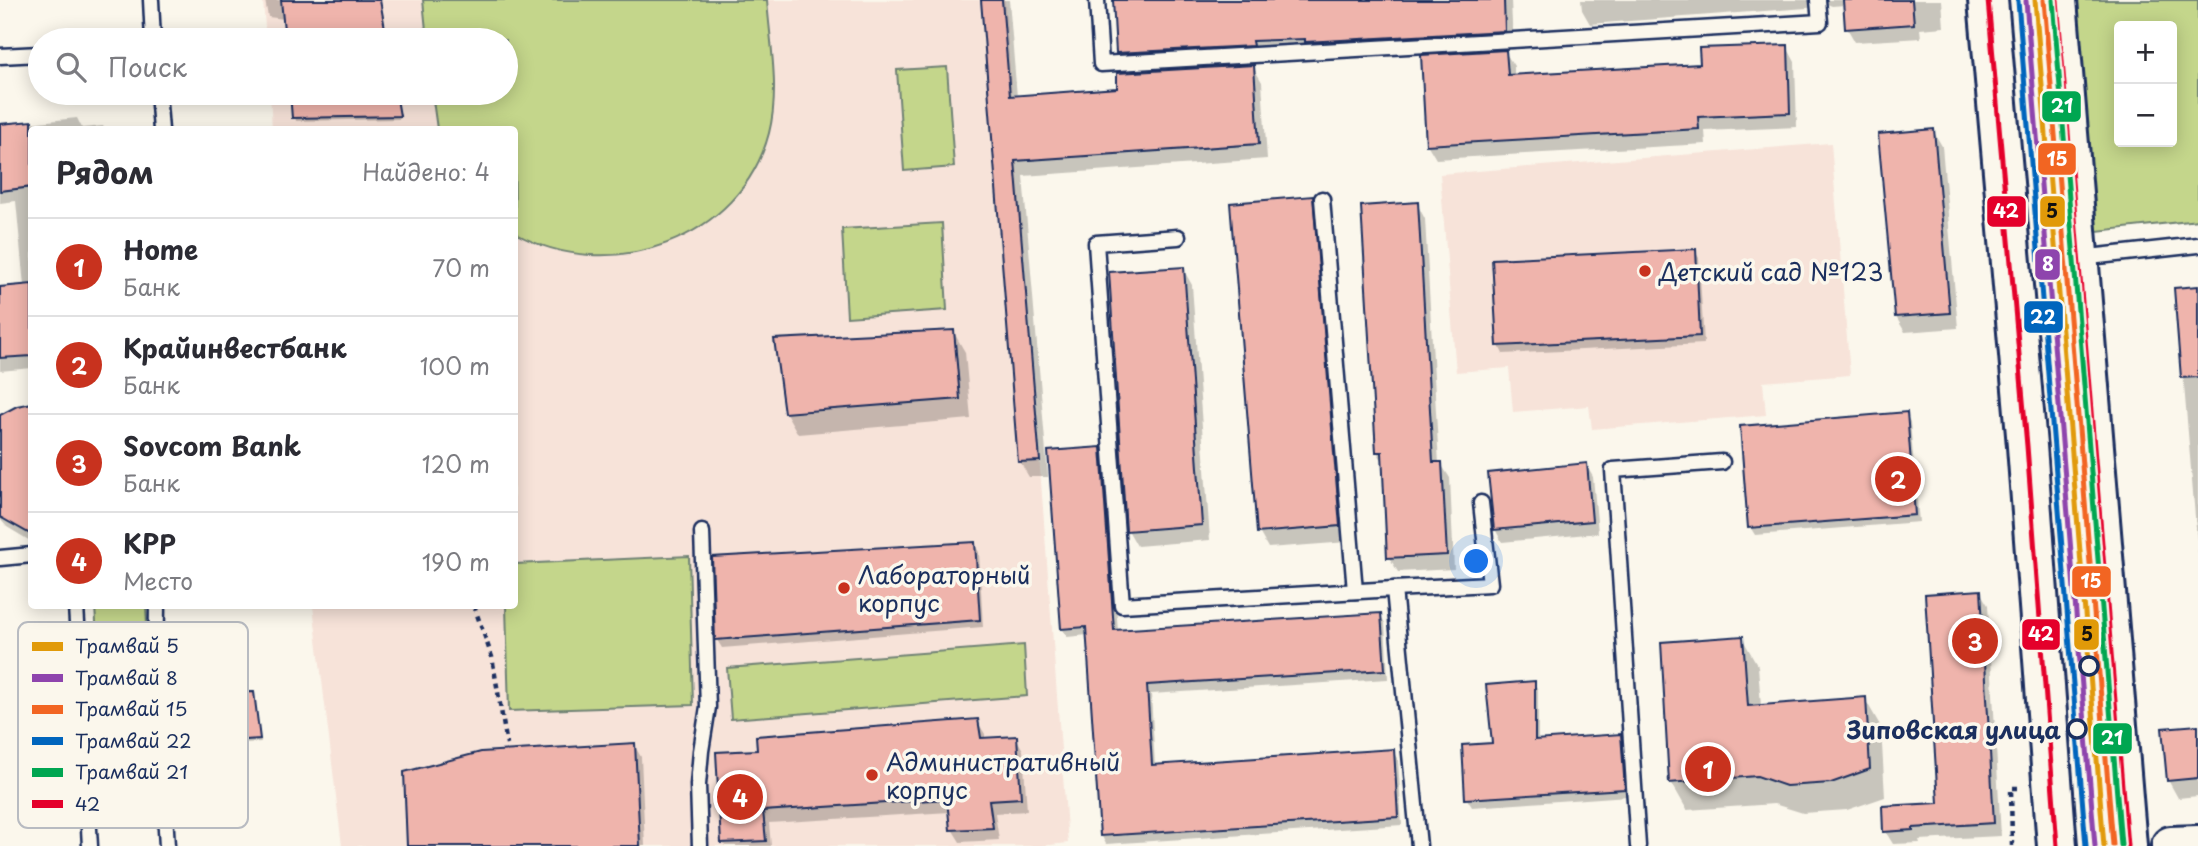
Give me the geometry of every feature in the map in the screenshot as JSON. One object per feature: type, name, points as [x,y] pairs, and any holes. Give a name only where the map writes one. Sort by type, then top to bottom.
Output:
[{"type":"street","points":[[1988,0],[2028,446],[2057,846]]},
{"type":"street","points":[[2057,0],[2127,846]]},
{"type":"street","points":[[2171,846],[2198,845]]},
{"type":"lane","points":[[151,0],[152,28]]},
{"type":"lane","points":[[1097,0],[1101,64],[1820,22],[1818,0]]},
{"type":"lane","points":[[0,56],[28,55]]},
{"type":"lane","points":[[159,105],[161,126]]},
{"type":"lane","points":[[1322,199],[1354,591]]},
{"type":"lane","points":[[1178,237],[1096,243],[1122,605],[1490,584],[1481,503]]},
{"type":"lane","points":[[2079,258],[2198,245]]},
{"type":"lane","points":[[1638,846],[1613,470],[1722,462]]},
{"type":"lane","points":[[700,846],[698,785],[708,708],[702,532]]},
{"type":"lane","points":[[0,558],[28,555]]},
{"type":"lane","points":[[1394,589],[1419,846]]},
{"type":"lane","points":[[89,828],[90,846]]},
{"type":"lane","points":[[166,828],[167,846]]},
{"type":"path","points":[[475,609],[492,657],[507,745]]},
{"type":"path","points":[[2011,788],[2012,846]]},
{"type":"shaded area","points":[[263,0],[1005,0],[1068,843],[1041,846],[342,846],[313,609],[518,609],[518,126],[272,126],[271,105],[518,105],[518,28],[265,28]]},
{"type":"shaded area","name":"Детский сад №123","points":[[1831,143],[1850,375],[1763,382],[1766,415],[1592,429],[1589,406],[1513,412],[1509,368],[1456,372],[1440,174]]},
{"type":"green space","points":[[423,0],[767,0],[774,100],[769,133],[754,170],[731,202],[701,226],[666,243],[629,253],[590,255],[551,248],[518,234],[518,126],[437,126],[434,105],[518,105],[518,28],[426,28]]},
{"type":"green space","points":[[2068,0],[2198,0],[2198,220],[2088,232]]},
{"type":"green space","points":[[947,67],[954,167],[904,171],[897,70]]},
{"type":"green space","points":[[942,223],[947,310],[847,317],[842,229]]},
{"type":"green space","points":[[689,556],[693,705],[509,711],[506,609],[518,609],[518,564]]},
{"type":"green space","points":[[95,609],[146,609],[147,622],[96,622]]},
{"type":"green space","points":[[1024,645],[1027,696],[731,719],[727,668]]},
{"type":"building","points":[[281,0],[380,0],[385,28],[284,28]]},
{"type":"building","points":[[981,0],[1002,0],[1010,96],[1117,88],[1117,73],[1254,65],[1259,144],[1015,161],[1040,461],[1018,462]]},
{"type":"building","points":[[1113,0],[1504,0],[1505,31],[1305,42],[1305,39],[1252,41],[1253,46],[1116,53]]},
{"type":"building","points":[[1843,0],[1912,0],[1914,24],[1845,29]]},
{"type":"building","points":[[1788,45],[1790,113],[1698,117],[1699,129],[1426,145],[1421,55],[1506,50],[1508,75],[1700,64],[1699,48]]},
{"type":"building","points":[[291,105],[398,105],[400,116],[292,118]]},
{"type":"building","points":[[32,121],[32,126],[28,126],[28,188],[0,191],[0,124]]},
{"type":"building","points":[[1934,129],[1950,313],[1895,317],[1878,134]]},
{"type":"building","points":[[1313,196],[1340,526],[1257,533],[1230,203]]},
{"type":"building","points":[[1418,202],[1433,462],[1442,462],[1447,555],[1387,558],[1382,452],[1376,452],[1361,206]]},
{"type":"building","points":[[1696,249],[1700,336],[1497,346],[1492,259]]},
{"type":"building","points":[[1184,267],[1202,525],[1126,531],[1109,272]]},
{"type":"building","points":[[28,284],[28,356],[0,358],[0,287]]},
{"type":"building","points":[[2198,286],[2198,377],[2181,378],[2174,288]]},
{"type":"building","points":[[954,330],[960,399],[784,413],[774,339]]},
{"type":"building","points":[[28,404],[28,533],[0,517],[0,415]]},
{"type":"building","points":[[1907,412],[1915,515],[1748,528],[1740,426]]},
{"type":"building","points":[[1101,447],[1114,630],[1381,613],[1385,670],[1147,685],[1152,765],[1394,749],[1398,817],[1100,836],[1086,627],[1061,629],[1048,451]]},
{"type":"building","points":[[1587,463],[1592,521],[1494,530],[1488,473]]},
{"type":"building","name":"Лабораторный корпус","points":[[975,542],[980,620],[715,640],[712,557]]},
{"type":"building","points":[[1981,590],[1994,823],[1883,832],[1882,806],[1938,803],[1925,594]]},
{"type":"building","points":[[1743,636],[1748,706],[1866,697],[1870,769],[1831,783],[1786,786],[1757,776],[1669,783],[1661,642]]},
{"type":"building","points":[[1535,681],[1535,740],[1621,734],[1625,789],[1465,799],[1462,745],[1492,743],[1486,685]]},
{"type":"building","points":[[248,692],[254,692],[260,739],[248,740]]},
{"type":"building","name":"Административный корпус","points":[[978,719],[981,738],[1017,736],[1021,798],[989,800],[993,828],[950,830],[947,799],[763,811],[766,841],[721,843],[716,752],[757,750],[756,736]]},
{"type":"building","points":[[2198,725],[2198,778],[2167,781],[2162,728]]},
{"type":"building","points":[[635,743],[640,846],[407,846],[404,772],[481,752]]},
{"type":"tram line","name":"5","points":[[2035,0],[2104,846]]},
{"type":"tram line","name":"15","points":[[2044,0],[2113,845]]},
{"type":"tram line","name":"21","points":[[2053,0],[2121,845]]},
{"type":"tram line","name":"22","points":[[2018,1],[2086,846]]},
{"type":"tram line","name":"8","points":[[2026,1],[2095,846]]},
{"type":"transit line","name":"42","points":[[1988,0],[2027,446],[2057,846]]},
{"type":"transit line","name":"42","points":[[2057,0],[2127,846]]},
{"type":"place","name":"Детский сад №123","points":[[1645,271]]},
{"type":"place","name":"Крайинвестбанк","points":[[1898,479]]},
{"type":"place","name":"Лабораторный корпус","points":[[844,588]]},
{"type":"place","name":"Sovcom Bank","points":[[1975,641]]},
{"type":"place","name":"Зиповская улица","points":[[2077,729]]},
{"type":"place","name":"Home","points":[[1708,769]]},
{"type":"place","name":"Административный корпус","points":[[872,775]]},
{"type":"place","name":"KPP","points":[[740,797]]}]
